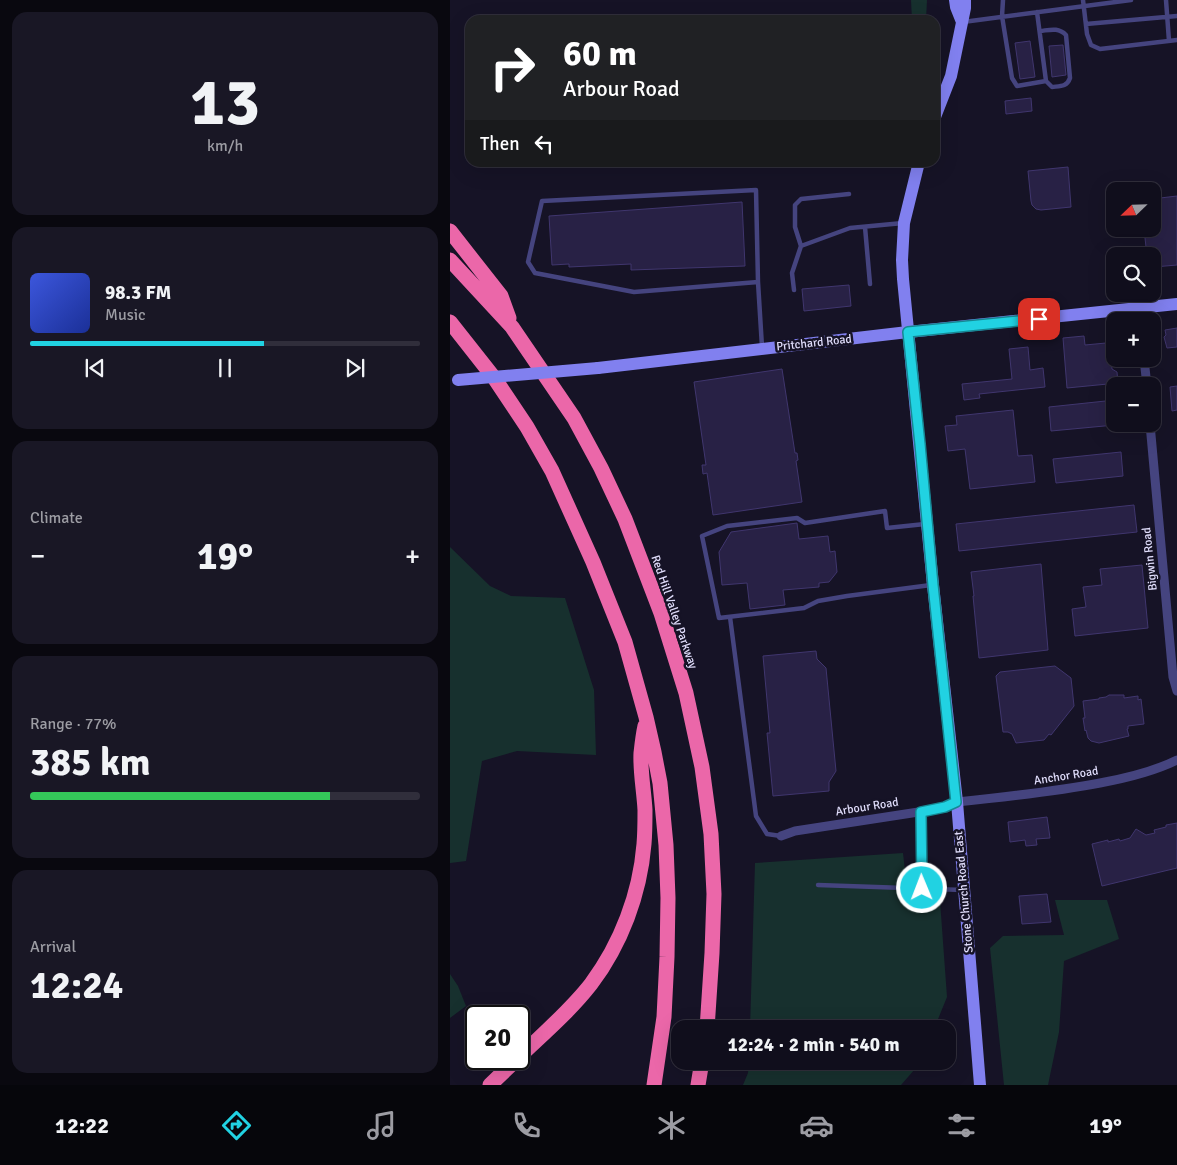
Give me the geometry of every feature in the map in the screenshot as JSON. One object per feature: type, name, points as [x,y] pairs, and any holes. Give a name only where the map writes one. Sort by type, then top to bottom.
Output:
[{"type":"highway","points":[[450,231],[501,296],[512,327]]},
{"type":"highway","name":"Red Hill Valley Parkway","points":[[450,260],[512,327],[574,418],[601,468],[625,519],[661,613],[686,693],[702,767],[711,834],[714,894],[708,1020]]},
{"type":"highway","points":[[450,322],[495,379],[527,427],[552,471],[594,562],[625,642],[646,717],[660,783],[666,844],[668,898],[664,1017],[654,1085]]},
{"type":"highway","points":[[530,1046],[591,984],[618,940],[634,900],[644,845],[645,811],[641,754],[646,717]]},
{"type":"highway","points":[[490,1085],[506,1070]]},
{"type":"highway","points":[[698,1085],[700,1070]]},
{"type":"main road","points":[[955,0],[962,22]]},
{"type":"main road","points":[[940,103],[950,76],[965,8],[965,0]]},
{"type":"main road","name":"Stone Church Road East","points":[[918,167],[904,223],[902,260],[956,802],[980,1085]]},
{"type":"main road","name":"Pritchard Road","points":[[1149,312],[1177,304]]},
{"type":"main road","name":"Pritchard Road","points":[[454,381],[598,368],[908,332],[1106,317]]},
{"type":"street","name":"Bigwin Road","points":[[1151,432],[1173,677],[1177,691]]},
{"type":"street","name":"Anchor Road","points":[[956,802],[1067,790],[1120,780],[1162,768],[1177,760]]},
{"type":"street","name":"Arbour Road","points":[[781,836],[795,831],[921,812],[945,807],[956,802]]},
{"type":"lane","points":[[1003,0],[1002,16],[1012,78],[1017,86],[1046,81]]},
{"type":"lane","points":[[1083,0],[1087,34],[1091,45],[1100,49],[1177,40]]},
{"type":"lane","points":[[962,22],[1131,0]]},
{"type":"lane","points":[[1166,0],[1168,41]]},
{"type":"lane","points":[[1037,12],[1046,81],[1052,87],[1065,85],[1070,78],[1066,35],[1062,31],[1057,30],[1040,31]]},
{"type":"lane","points":[[1086,24],[1177,16]]},
{"type":"lane","points":[[758,282],[634,292],[535,272],[528,262],[542,201],[756,190],[762,349]]},
{"type":"lane","points":[[794,290],[792,273],[801,246],[795,226],[795,205],[801,199],[849,194]]},
{"type":"lane","points":[[801,246],[850,228],[904,223]]},
{"type":"lane","points":[[865,227],[870,284]]},
{"type":"lane","points":[[927,524],[887,528],[885,512],[805,523],[797,518],[727,526],[702,536],[719,618],[804,608],[818,601],[846,596],[933,585]]},
{"type":"lane","points":[[730,617],[756,816],[767,834],[781,836]]},
{"type":"lane","points":[[921,812],[922,888]]},
{"type":"lane","points":[[818,885],[964,890]]},
{"type":"green space","points":[[911,0],[927,0],[926,15],[912,15]]},
{"type":"green space","points":[[450,547],[490,586],[511,596],[565,598],[594,690],[596,755],[517,751],[482,761],[466,861],[450,863]]},
{"type":"green space","points":[[903,853],[907,889],[939,887],[947,997],[938,1020],[750,1020],[755,863]]},
{"type":"green space","points":[[1055,900],[1107,900],[1119,939],[1064,961],[1059,1032],[1048,1085],[1004,1085],[990,948],[1003,936],[1064,935]]},
{"type":"green space","points":[[450,974],[458,986],[466,1005],[450,1018]]},
{"type":"green space","points":[[748,1070],[914,1070],[901,1085],[743,1085]]},
{"type":"building","points":[[1030,41],[1035,77],[1020,79],[1015,43]]},
{"type":"building","points":[[1063,45],[1066,75],[1052,77],[1049,46]]},
{"type":"building","points":[[1031,98],[1032,111],[1006,114],[1005,101]]},
{"type":"building","points":[[1068,167],[1071,207],[1036,209],[1031,201],[1028,171]]},
{"type":"building","points":[[1177,196],[1177,265],[1161,266],[1161,247],[1146,247],[1145,238],[1161,238],[1161,198]]},
{"type":"building","points":[[742,202],[745,266],[631,270],[631,264],[569,267],[569,264],[552,265],[549,216]]},
{"type":"building","points":[[849,285],[851,306],[804,311],[802,289]]},
{"type":"building","points":[[1177,328],[1177,347],[1167,348],[1164,337],[1166,335],[1165,330]]},
{"type":"building","points":[[1084,336],[1085,345],[1106,343],[1106,367],[1112,367],[1117,372],[1117,377],[1106,377],[1106,384],[1067,388],[1063,338]]},
{"type":"building","points":[[1028,347],[1030,370],[1043,368],[1045,387],[979,394],[980,398],[964,400],[962,384],[1012,379],[1009,349]]},
{"type":"building","points":[[782,369],[795,453],[797,453],[798,460],[796,461],[802,502],[713,515],[707,473],[703,474],[702,465],[706,465],[694,382]]},
{"type":"building","points":[[1177,386],[1177,410],[1172,411],[1170,387]]},
{"type":"building","points":[[1106,401],[1106,426],[1051,431],[1049,407]]},
{"type":"building","points":[[1013,410],[1018,456],[1032,455],[1035,482],[970,489],[965,449],[948,451],[945,426],[957,425],[956,416]]},
{"type":"building","points":[[1121,452],[1123,476],[1056,483],[1053,459]]},
{"type":"building","points":[[1134,505],[1137,532],[959,551],[956,524]]},
{"type":"building","points":[[797,523],[799,539],[828,536],[830,552],[835,551],[837,572],[829,582],[819,583],[819,587],[783,590],[785,605],[750,609],[747,583],[722,585],[719,552],[731,532]]},
{"type":"building","points":[[1041,564],[1048,650],[979,658],[971,572]]},
{"type":"building","points":[[1142,565],[1148,628],[1075,636],[1072,609],[1086,607],[1083,587],[1102,585],[1100,569]]},
{"type":"building","points":[[816,651],[817,659],[826,668],[836,771],[829,782],[829,791],[773,796],[763,656]]},
{"type":"building","points":[[1055,666],[1071,678],[1074,706],[1051,735],[1049,734],[1044,740],[1016,743],[1012,734],[1003,732],[996,676],[1000,672]]},
{"type":"building","points":[[1109,695],[1124,695],[1124,698],[1138,696],[1138,700],[1141,699],[1144,724],[1128,726],[1129,736],[1099,743],[1091,741],[1085,731],[1083,701],[1099,699]]},
{"type":"building","points":[[1047,817],[1050,838],[1036,839],[1037,845],[1026,846],[1025,840],[1010,842],[1008,822]]},
{"type":"building","points":[[1177,823],[1177,868],[1102,886],[1092,844],[1130,838],[1136,829],[1146,835],[1155,833],[1154,830]]},
{"type":"building","points":[[1047,894],[1051,922],[1022,924],[1019,896]]},
{"type":"route","points":[[922,888],[921,812],[945,807],[956,802],[908,332],[1039,319]]}]
